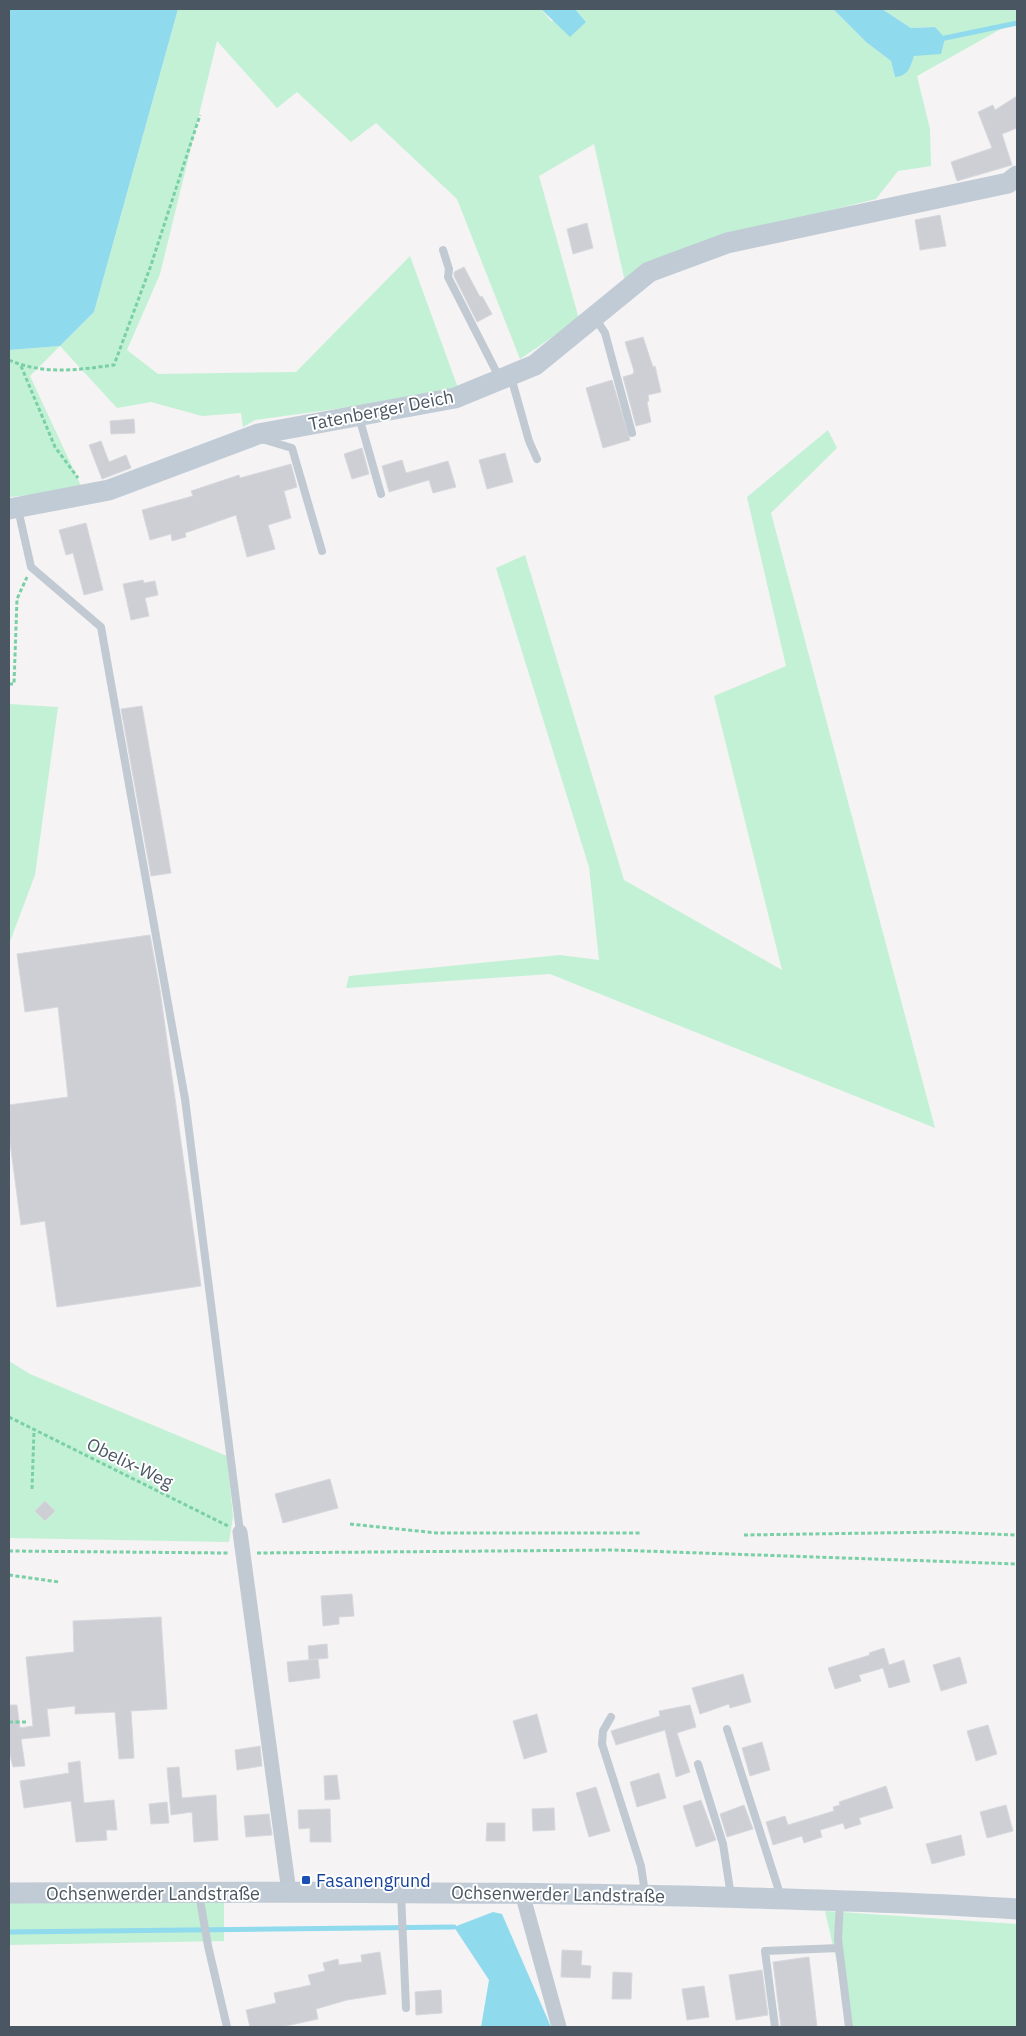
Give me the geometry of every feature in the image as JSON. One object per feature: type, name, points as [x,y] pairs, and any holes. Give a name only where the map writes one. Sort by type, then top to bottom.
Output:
[{"type":"street","name":"Tatenberger Deich","points":[[14,509],[109,490],[258,434],[455,398],[535,365],[649,272],[727,242],[1008,183],[1017,176]]},
{"type":"street","points":[[240,1532],[241,1553],[289,1892]]},
{"type":"street","name":"Ochsenwerder Landstraße","points":[[9,1893],[522,1893],[922,1902],[1017,1909]]},
{"type":"street","points":[[522,1893],[559,2027]]},
{"type":"lane","points":[[443,250],[449,269],[448,277],[505,377],[537,459]]},
{"type":"lane","points":[[594,317],[605,333],[632,433]]},
{"type":"lane","points":[[359,415],[381,494]]},
{"type":"lane","points":[[258,434],[264,442],[292,448],[322,551]]},
{"type":"lane","points":[[14,509],[30,568],[102,627],[186,1099],[240,1532]]},
{"type":"lane","points":[[611,1717],[604,1731],[602,1744],[641,1866],[646,1895]]},
{"type":"lane","points":[[727,1729],[782,1899]]},
{"type":"lane","points":[[698,1764],[723,1844],[731,1898]]},
{"type":"lane","points":[[199,1892],[208,1946],[227,2027]]},
{"type":"lane","points":[[401,1892],[406,2008]]},
{"type":"lane","points":[[840,1900],[839,1948],[849,2027]]},
{"type":"lane","points":[[775,2027],[764,1951],[839,1948]]},
{"type":"path","points":[[9,360],[21,366],[68,372],[114,365],[150,268],[200,115]]},
{"type":"path","points":[[21,366],[55,447],[76,473]]},
{"type":"path","points":[[9,684],[14,684],[17,599],[30,568]]},
{"type":"path","name":"Obelix-Weg","points":[[9,1418],[240,1532]]},
{"type":"path","points":[[32,1489],[34,1431]]},
{"type":"path","points":[[350,1524],[437,1533],[642,1532]]},
{"type":"path","points":[[744,1535],[942,1532],[1017,1535]]},
{"type":"path","points":[[9,1551],[241,1553],[614,1550],[1017,1564]]},
{"type":"path","points":[[9,1576],[59,1582]]},
{"type":"path","points":[[9,1722],[26,1722]]},
{"type":"green space","points":[[178,9],[541,9],[551,21],[586,22],[575,9],[833,9],[866,42],[891,61],[895,77],[914,56],[935,27],[911,28],[882,9],[1017,9],[1017,20],[917,76],[930,129],[931,166],[898,171],[876,199],[722,237],[625,282],[594,144],[539,176],[579,319],[520,359],[457,199],[376,123],[351,142],[297,92],[277,108],[217,41],[160,274],[127,350],[158,374],[296,372],[410,256],[458,388],[402,400],[255,420],[243,427],[241,413],[202,416],[151,402],[117,408],[60,346],[94,312]]},
{"type":"green space","points":[[60,346],[30,376],[83,490],[9,497],[9,350]]},
{"type":"green space","points":[[828,430],[837,448],[771,513],[935,1128],[550,974],[346,988],[349,976],[560,955],[599,960],[589,867],[496,568],[525,555],[624,880],[782,970],[714,696],[786,666],[747,497]]},
{"type":"green space","points":[[9,704],[58,707],[35,875],[9,944]]},
{"type":"green space","points":[[9,1361],[30,1374],[227,1456],[233,1517],[229,1542],[9,1538]]},
{"type":"green space","points":[[224,1897],[224,1941],[9,1945],[9,1901]]},
{"type":"green space","points":[[825,1911],[1017,1924],[1017,2027],[852,2027]]},
{"type":"water","points":[[9,9],[178,9],[94,312],[60,346],[9,350]]},
{"type":"water","points":[[541,9],[575,9],[586,22],[570,37]]},
{"type":"water","points":[[833,9],[882,9],[911,28],[935,27],[945,38],[941,54],[914,56],[906,73],[895,77],[891,61],[866,42]]},
{"type":"water","points":[[493,1912],[502,1914],[551,2027],[481,2027],[489,1980],[454,1927]]},
{"type":"building","points":[[1017,96],[1017,128],[1002,134],[1012,165],[957,181],[951,162],[992,148],[978,112],[993,105],[995,110]]},
{"type":"building","points":[[940,215],[946,246],[920,250],[915,220]]},
{"type":"building","points":[[587,223],[593,248],[573,254],[567,229]]},
{"type":"building","points":[[464,267],[480,297],[482,296],[492,314],[477,322],[454,276],[454,272]]},
{"type":"building","points":[[643,337],[653,367],[655,366],[661,392],[648,395],[649,401],[647,402],[651,422],[636,426],[623,377],[633,374],[634,371],[625,342]]},
{"type":"building","points":[[612,380],[630,440],[603,448],[586,388]]},
{"type":"building","points":[[134,419],[135,433],[111,434],[110,421]]},
{"type":"building","points":[[101,441],[109,462],[126,455],[131,468],[102,479],[89,445]]},
{"type":"building","points":[[362,448],[369,474],[352,479],[344,454]]},
{"type":"building","points":[[505,453],[513,482],[487,489],[479,460]]},
{"type":"building","points":[[402,460],[406,473],[448,461],[456,487],[433,493],[429,480],[389,492],[382,466]]},
{"type":"building","points":[[291,464],[297,487],[284,491],[291,518],[268,525],[275,549],[247,557],[236,515],[185,533],[186,537],[172,541],[171,534],[150,540],[142,510],[193,496],[191,491],[239,475],[240,478]]},
{"type":"building","points":[[86,523],[103,590],[84,595],[73,553],[66,555],[59,530]]},
{"type":"building","points":[[143,580],[144,583],[155,581],[158,595],[145,598],[149,616],[131,620],[123,584]]},
{"type":"building","points":[[142,706],[171,873],[151,876],[121,709]]},
{"type":"building","points":[[150,935],[160,990],[201,1286],[57,1307],[45,1221],[21,1225],[9,1135],[9,1105],[68,1097],[58,1007],[25,1012],[17,954]]},
{"type":"building","points":[[330,1479],[338,1508],[283,1523],[275,1494]]},
{"type":"building","points":[[45,1501],[55,1511],[45,1521],[35,1511]]},
{"type":"building","points":[[352,1594],[354,1616],[339,1617],[339,1624],[323,1626],[321,1596]]},
{"type":"building","points":[[161,1617],[167,1709],[131,1711],[134,1758],[119,1759],[115,1712],[75,1714],[75,1706],[47,1709],[50,1736],[21,1739],[25,1766],[13,1767],[9,1751],[9,1705],[17,1705],[20,1728],[33,1726],[26,1657],[74,1652],[73,1621]]},
{"type":"building","points":[[327,1644],[328,1658],[309,1660],[308,1646]]},
{"type":"building","points":[[884,1648],[889,1665],[904,1660],[910,1682],[889,1688],[883,1668],[859,1675],[861,1681],[835,1689],[828,1668],[870,1655],[869,1653]]},
{"type":"building","points":[[960,1657],[967,1683],[941,1691],[933,1665]]},
{"type":"building","points":[[318,1659],[320,1678],[289,1682],[287,1662]]},
{"type":"building","points":[[743,1674],[751,1702],[730,1708],[729,1704],[700,1714],[692,1688]]},
{"type":"building","points":[[690,1705],[696,1727],[677,1733],[690,1772],[676,1777],[665,1730],[616,1745],[611,1731],[660,1716],[659,1711]]},
{"type":"building","points":[[537,1714],[547,1752],[524,1759],[513,1721]]},
{"type":"building","points":[[988,1725],[997,1754],[976,1761],[967,1731]]},
{"type":"building","points":[[762,1742],[770,1770],[750,1776],[742,1748]]},
{"type":"building","points":[[260,1746],[262,1766],[237,1770],[235,1750]]},
{"type":"building","points":[[80,1761],[84,1803],[114,1800],[117,1830],[106,1830],[107,1840],[76,1842],[71,1801],[24,1808],[20,1781],[69,1773],[68,1763]]},
{"type":"building","points":[[179,1767],[182,1798],[216,1795],[218,1840],[194,1842],[192,1812],[171,1815],[167,1768]]},
{"type":"building","points":[[659,1773],[666,1798],[637,1807],[630,1782]]},
{"type":"building","points":[[337,1775],[340,1799],[325,1800],[324,1776]]},
{"type":"building","points":[[886,1786],[893,1808],[859,1818],[861,1824],[845,1829],[843,1823],[820,1830],[822,1837],[804,1843],[802,1836],[773,1845],[766,1822],[785,1816],[788,1825],[834,1811],[833,1807],[840,1805],[839,1802]]},
{"type":"building","points":[[596,1787],[610,1831],[589,1837],[576,1793]]},
{"type":"building","points":[[701,1800],[716,1840],[696,1847],[683,1806]]},
{"type":"building","points":[[167,1802],[169,1823],[151,1824],[149,1804]]},
{"type":"building","points":[[744,1805],[753,1829],[727,1837],[720,1814]]},
{"type":"building","points":[[1006,1805],[1013,1831],[987,1838],[980,1812]]},
{"type":"building","points":[[554,1808],[555,1830],[533,1831],[532,1809]]},
{"type":"building","points":[[330,1809],[331,1842],[310,1842],[310,1828],[299,1829],[298,1810]]},
{"type":"building","points":[[269,1814],[272,1835],[246,1837],[244,1816]]},
{"type":"building","points":[[487,1823],[505,1823],[505,1841],[486,1841]]},
{"type":"building","points":[[961,1835],[965,1855],[932,1864],[926,1844]]},
{"type":"building","points":[[562,1950],[582,1951],[581,1965],[591,1966],[590,1978],[561,1977]]},
{"type":"building","points":[[380,1952],[386,1994],[347,2000],[316,2009],[318,2019],[281,2027],[250,2027],[246,2010],[276,2003],[274,1993],[311,1985],[308,1975],[325,1971],[323,1963],[338,1959],[339,1965],[362,1962],[361,1955]]},
{"type":"building","points":[[809,1957],[817,2027],[781,2027],[773,1962]]},
{"type":"building","points":[[762,1970],[768,2015],[736,2020],[729,1975]]},
{"type":"building","points":[[613,1972],[632,1973],[631,1999],[612,1999]]},
{"type":"building","points":[[704,1986],[709,2017],[687,2020],[682,1989]]},
{"type":"building","points":[[441,1990],[442,2013],[416,2015],[415,1992]]},
{"type":"waterway","points":[[945,38],[1017,23]]},
{"type":"waterway","points":[[9,1932],[454,1927]]},
{"type":"place","name":"Fasanengrund","points":[[306,1880]]}]
